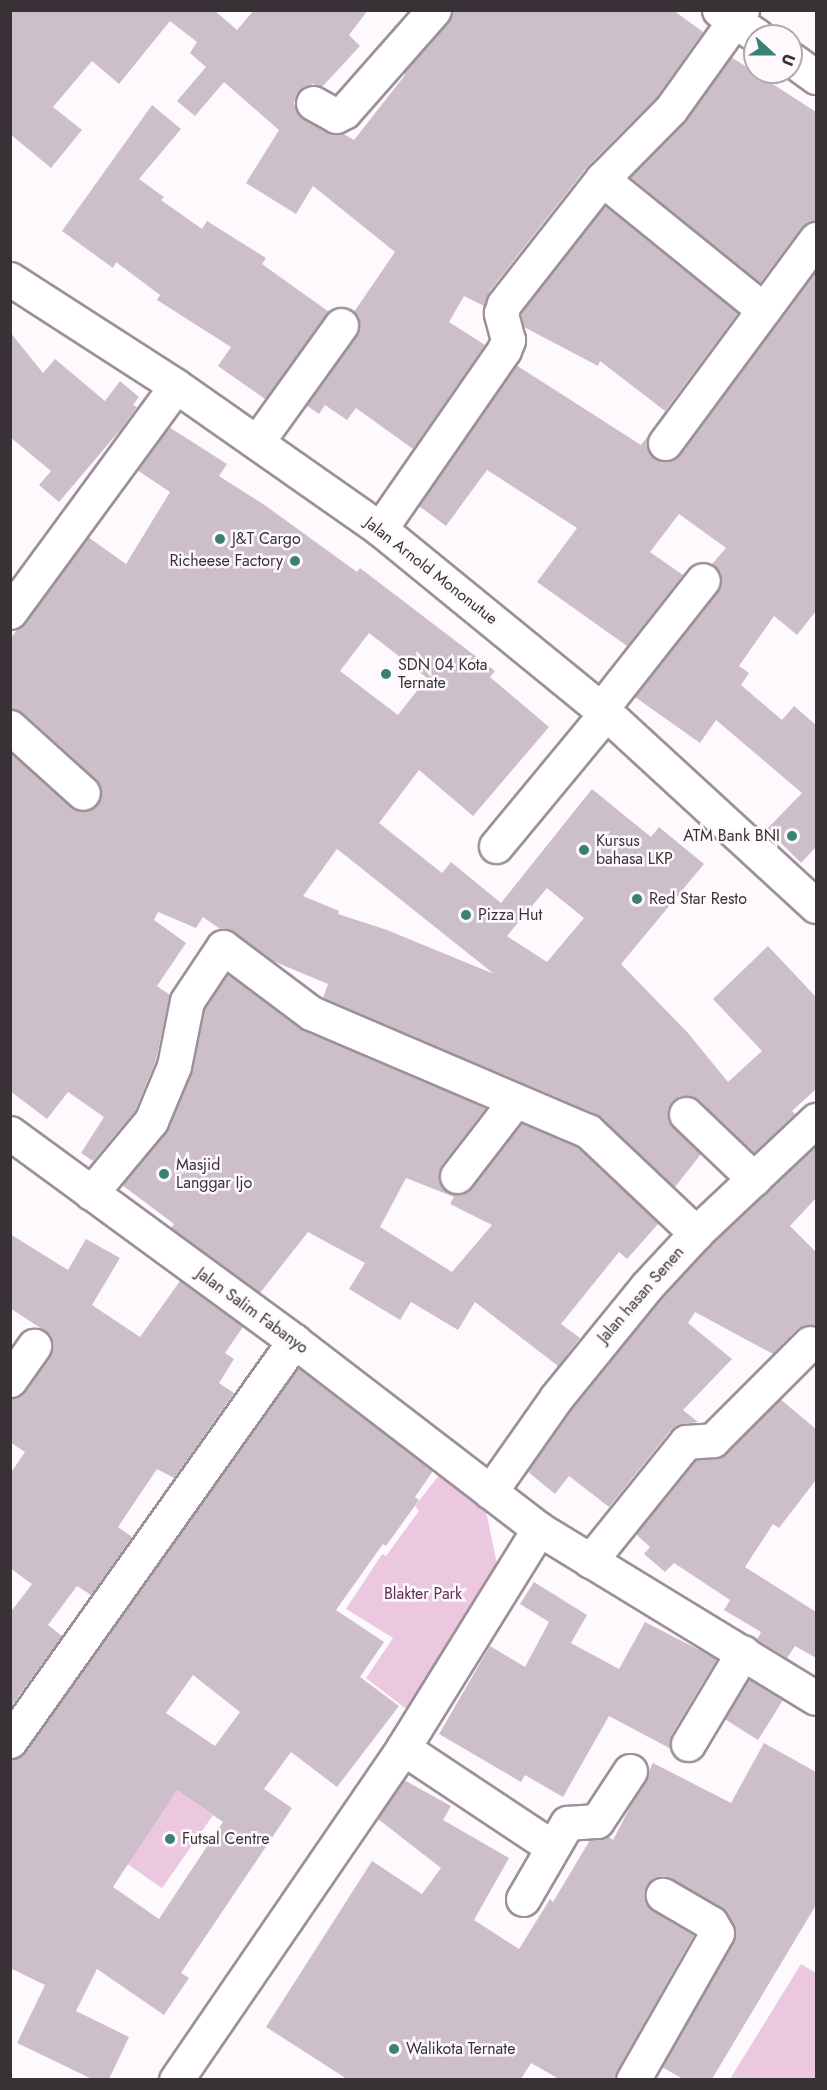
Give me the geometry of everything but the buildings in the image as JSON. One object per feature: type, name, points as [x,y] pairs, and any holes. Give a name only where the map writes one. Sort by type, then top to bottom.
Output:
[{"type":"main road","points":[[313,103],[336,116],[344,112],[435,10]]},
{"type":"main road","points":[[380,529],[504,350],[508,340],[501,313],[504,304],[602,179],[671,109],[738,19]]},
{"type":"main road","points":[[803,68],[816,77]]},
{"type":"main road","points":[[602,179],[764,310]]},
{"type":"main road","points":[[665,443],[816,239]]},
{"type":"main road","name":"Jalan Arnold Mononutue","points":[[10,279],[176,386],[380,529],[603,711],[816,906]]},
{"type":"main road","points":[[257,442],[341,324]]},
{"type":"main road","points":[[10,612],[176,386]]},
{"type":"main road","points":[[496,846],[703,580]]},
{"type":"main road","points":[[10,727],[84,793]]},
{"type":"main road","points":[[91,1193],[150,1120],[174,1066],[187,1001],[223,947],[311,1013],[588,1131],[696,1233]]},
{"type":"main road","points":[[457,1176],[515,1101]]},
{"type":"main road","points":[[686,1114],[754,1179]]},
{"type":"main road","name":"Jalan hasan Senen","points":[[490,1492],[584,1362],[647,1286],[696,1233],[816,1120]]},
{"type":"main road","name":"Jalan Salim Fabanyo","points":[[10,1133],[294,1341],[539,1529],[816,1698]]},
{"type":"main road","points":[[10,1741],[294,1341]]},
{"type":"main road","points":[[590,1561],[686,1442],[711,1442],[810,1343]]},
{"type":"main road","points":[[10,1380],[34,1346]]},
{"type":"main road","points":[[176,2079],[403,1748],[539,1529]]},
{"type":"main road","points":[[688,1744],[742,1652]]},
{"type":"main road","points":[[403,1748],[552,1847]]},
{"type":"main road","points":[[523,1899],[567,1823],[597,1821],[630,1771]]},
{"type":"main road","points":[[633,2079],[717,1933],[711,1923],[663,1895]]},
{"type":"green space","name":"Blakter Park","points":[[443,1470],[484,1501],[498,1569],[410,1712],[366,1678],[393,1638],[346,1609],[382,1554],[386,1556],[419,1511],[415,1506]]},
{"type":"green space","name":"Futsal Centre","points":[[177,1790],[213,1815],[162,1888],[126,1863]]},
{"type":"green space","points":[[801,1964],[816,1973],[816,2079],[730,2079]]},
{"type":"place","name":"J&T Cargo","points":[[220,539]]},
{"type":"place","name":"Richeese Factory","points":[[295,561]]},
{"type":"place","name":"SDN 04 Kota Ternate","points":[[386,674]]},
{"type":"place","name":"ATM Bank BNI","points":[[792,836]]},
{"type":"place","name":"Kursus bahasa LKP","points":[[584,850]]},
{"type":"place","name":"Red Star Resto","points":[[637,899]]},
{"type":"place","name":"Pizza Hut","points":[[466,915]]},
{"type":"place","name":"Masjid Langgar Ijo","points":[[164,1174]]},
{"type":"place","name":"Futsal Centre","points":[[170,1839]]},
{"type":"place","name":"Walikota Ternate","points":[[394,2049]]}]
